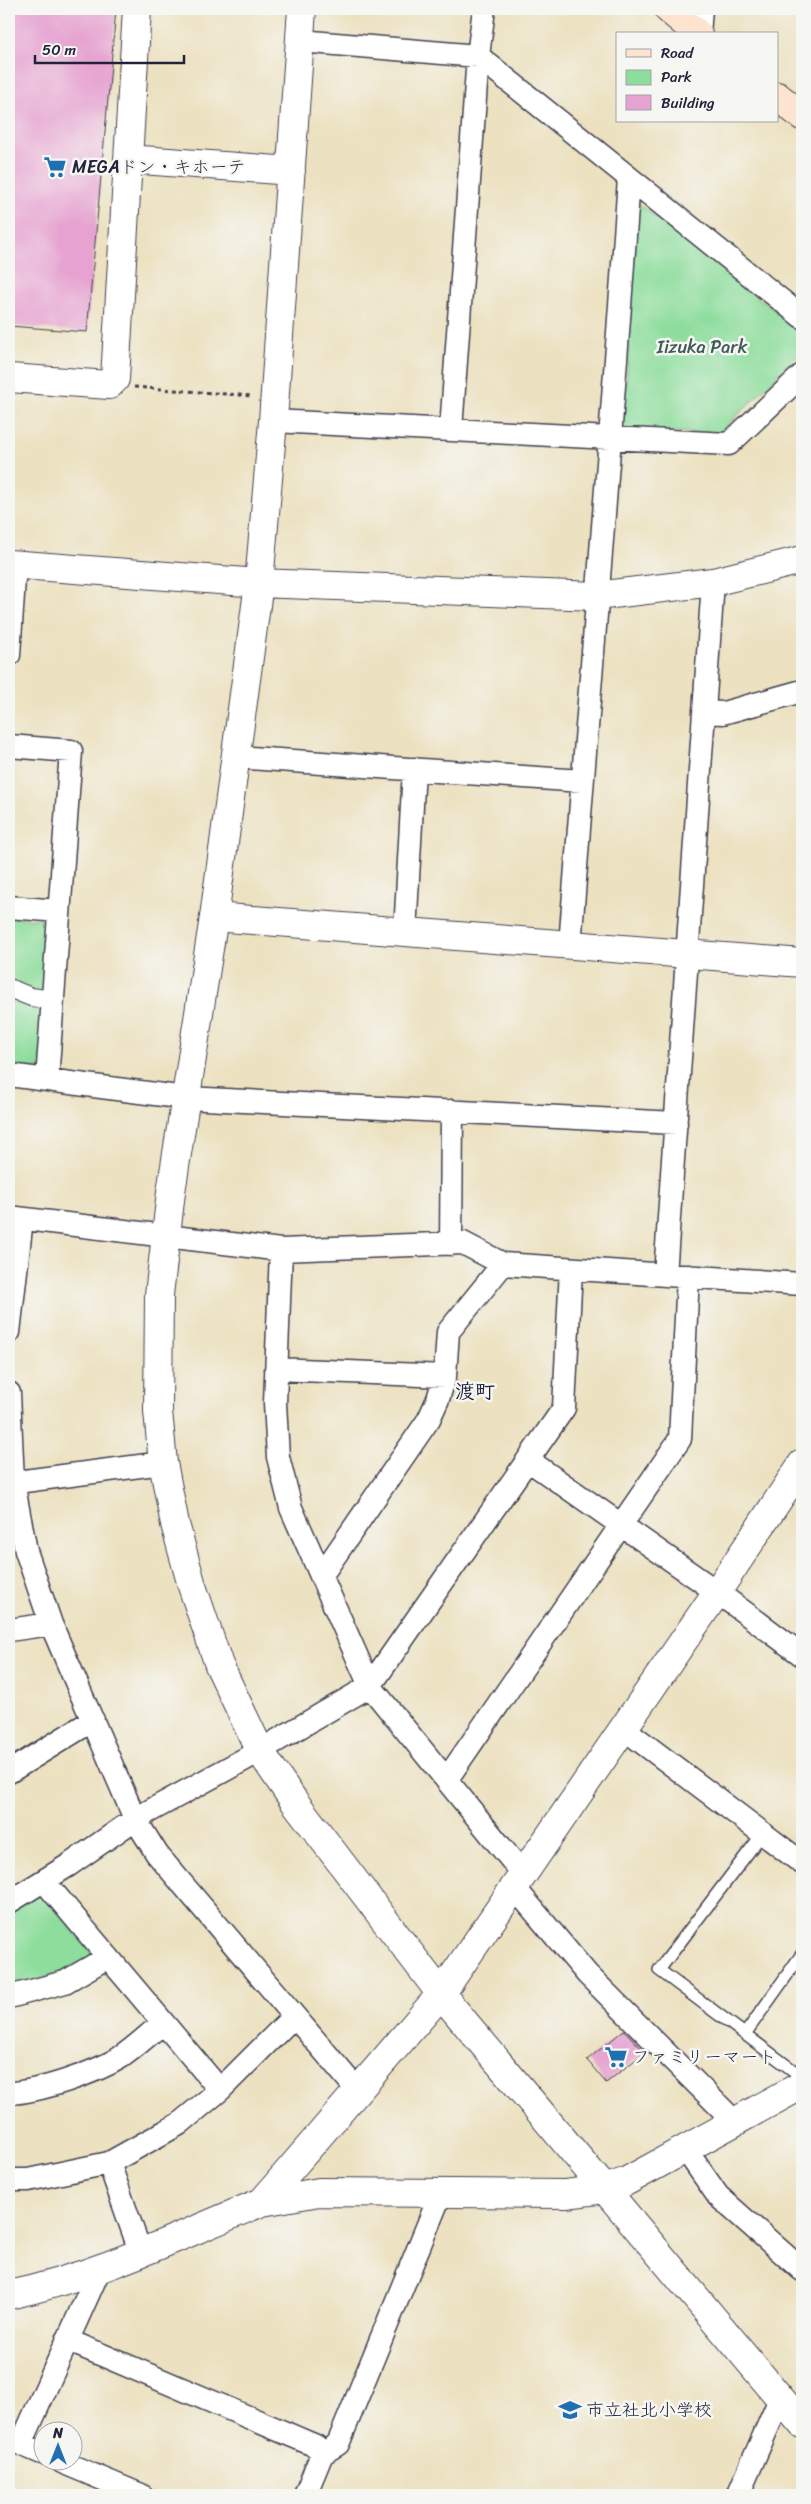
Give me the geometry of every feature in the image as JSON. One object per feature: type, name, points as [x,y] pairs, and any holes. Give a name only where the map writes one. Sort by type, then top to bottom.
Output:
[{"type":"main road","points":[[668,9],[697,32]]},
{"type":"main road","points":[[778,97],[802,116]]},
{"type":"street","points":[[9,378],[109,385],[115,379],[137,9]]},
{"type":"street","points":[[302,9],[260,583],[159,1295],[158,1411],[163,1463],[192,1586],[219,1665],[260,1751],[294,1801],[441,1994],[802,2424]]},
{"type":"street","points":[[451,430],[478,56],[484,9]]},
{"type":"street","points":[[699,32],[701,9]]},
{"type":"street","points":[[300,41],[478,56],[802,318]]},
{"type":"street","points":[[128,159],[291,170]]},
{"type":"street","points":[[570,946],[596,596],[611,438],[629,178]]},
{"type":"street","points":[[273,421],[729,444],[802,375]]},
{"type":"street","points":[[9,655],[12,564],[260,583],[596,596],[713,582],[802,560]]},
{"type":"street","points":[[665,1275],[713,582]]},
{"type":"street","points":[[704,712],[723,713],[802,691]]},
{"type":"street","points":[[9,746],[71,751],[47,1080]]},
{"type":"street","points":[[235,756],[582,781]]},
{"type":"street","points":[[404,934],[414,769]]},
{"type":"street","points":[[9,907],[59,911]]},
{"type":"street","points":[[214,917],[404,934],[802,963]]},
{"type":"street","points":[[9,988],[31,997],[53,1000]]},
{"type":"street","points":[[9,1075],[186,1098],[676,1123]]},
{"type":"street","points":[[450,1244],[452,1112]]},
{"type":"street","points":[[9,1332],[15,1218],[166,1238],[281,1250],[463,1243],[503,1264],[802,1284]]},
{"type":"street","points":[[281,1250],[275,1403],[278,1458],[291,1508],[370,1686],[446,1780],[587,1974],[736,2123]]},
{"type":"street","points":[[321,1576],[429,1419],[445,1376],[448,1332],[503,1264]]},
{"type":"street","points":[[9,1902],[44,1881],[135,1819],[260,1751],[370,1686],[564,1408],[571,1269]]},
{"type":"street","points":[[446,1780],[680,1439],[688,1276]]},
{"type":"street","points":[[276,1369],[445,1376]]},
{"type":"street","points":[[9,1393],[11,1482],[26,1551],[51,1624],[135,1819],[157,1854],[358,2091]]},
{"type":"street","points":[[528,1460],[717,1592],[802,1655]]},
{"type":"street","points":[[11,1482],[163,1463]]},
{"type":"street","points":[[262,2202],[441,1994],[717,1592],[802,1464]]},
{"type":"street","points":[[9,1630],[51,1624]]},
{"type":"street","points":[[9,1772],[92,1720]]},
{"type":"street","points":[[623,1728],[802,1863]]},
{"type":"street","points":[[44,1881],[220,2090]]},
{"type":"street","points":[[9,1996],[65,1982],[108,1958]]},
{"type":"street","points":[[9,2180],[28,2180],[109,2163],[180,2124],[220,2090],[294,2016]]},
{"type":"street","points":[[9,2093],[21,2093],[75,2077],[121,2057],[163,2023]]},
{"type":"street","points":[[9,2295],[48,2287],[100,2268],[262,2202],[319,2192],[566,2194],[606,2189],[627,2181],[686,2150],[802,2085]]},
{"type":"street","points":[[686,2150],[718,2196],[802,2270]]},
{"type":"street","points":[[109,2163],[140,2251]]},
{"type":"street","points":[[306,2495],[322,2454],[338,2444],[442,2193]]},
{"type":"street","points":[[32,2449],[15,2442],[67,2340],[100,2268]]},
{"type":"street","points":[[9,2281],[48,2287]]},
{"type":"street","points":[[67,2340],[316,2446],[322,2454]]},
{"type":"street","points":[[738,2495],[780,2399]]},
{"type":"street","points":[[82,2470],[141,2495]]},
{"type":"lane","points":[[762,1833],[659,1970],[802,2077]]},
{"type":"lane","points":[[745,2034],[802,1954]]},
{"type":"path","points":[[109,385],[253,396]]},
{"type":"green space","name":"Iizuka Park","points":[[638,203],[802,332],[802,352],[718,434],[623,430]]},
{"type":"green space","points":[[9,917],[52,920],[40,1069],[9,1065]]},
{"type":"green space","points":[[41,1893],[94,1955],[62,1973],[9,1989],[9,1911]]},
{"type":"building","name":"MEGAドン・キホーテ","points":[[9,9],[116,9],[87,332],[9,326]]},
{"type":"building","points":[[624,2030],[645,2052],[606,2083],[587,2060]]},
{"type":"place","name":"MEGAドン・キホーテ","points":[[55,167]]},
{"type":"place","name":"ファミリーマート","points":[[616,2057]]},
{"type":"place","name":"市立社北小学校","points":[[570,2410]]},
{"type":"district","name":"渡町","points":[[475,1391]]}]
